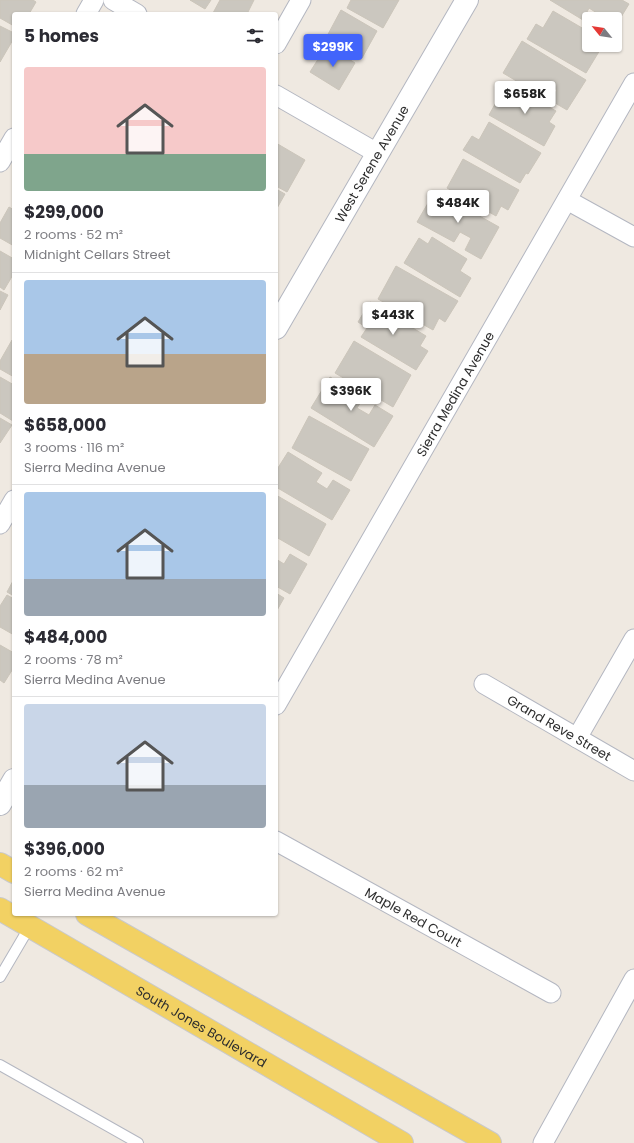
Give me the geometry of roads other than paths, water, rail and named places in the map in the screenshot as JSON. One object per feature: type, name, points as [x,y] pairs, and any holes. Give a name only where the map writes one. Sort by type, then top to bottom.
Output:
[{"type":"main road","points":[[0,864],[12,871]]},
{"type":"main road","name":"South Jones Boulevard","points":[[0,909],[12,916]]},
{"type":"main road","name":"South Jones Boulevard","points":[[12,916],[402,1143]]},
{"type":"main road","points":[[91,916],[490,1143]]},
{"type":"street","points":[[87,12],[94,0]]},
{"type":"street","points":[[113,0],[134,12]]},
{"type":"street","points":[[278,41],[302,0]]},
{"type":"street","name":"West Serene Avenue","points":[[278,325],[467,0]]},
{"type":"street","name":"Sierra Medina Avenue","points":[[278,702],[634,83]]},
{"type":"street","points":[[278,96],[377,153]]},
{"type":"street","points":[[0,162],[12,141]]},
{"type":"street","points":[[567,200],[634,237]]},
{"type":"street","points":[[0,524],[12,503]]},
{"type":"street","points":[[577,738],[634,639]]},
{"type":"street","name":"Grand Reve Street","points":[[484,684],[634,771]]},
{"type":"street","points":[[0,804],[12,783]]},
{"type":"street","name":"Maple Red Court","points":[[278,842],[551,993]]},
{"type":"street","points":[[543,1143],[634,979]]},
{"type":"lane","points":[[0,977],[30,926]]},
{"type":"lane","points":[[0,1065],[138,1143]]}]
